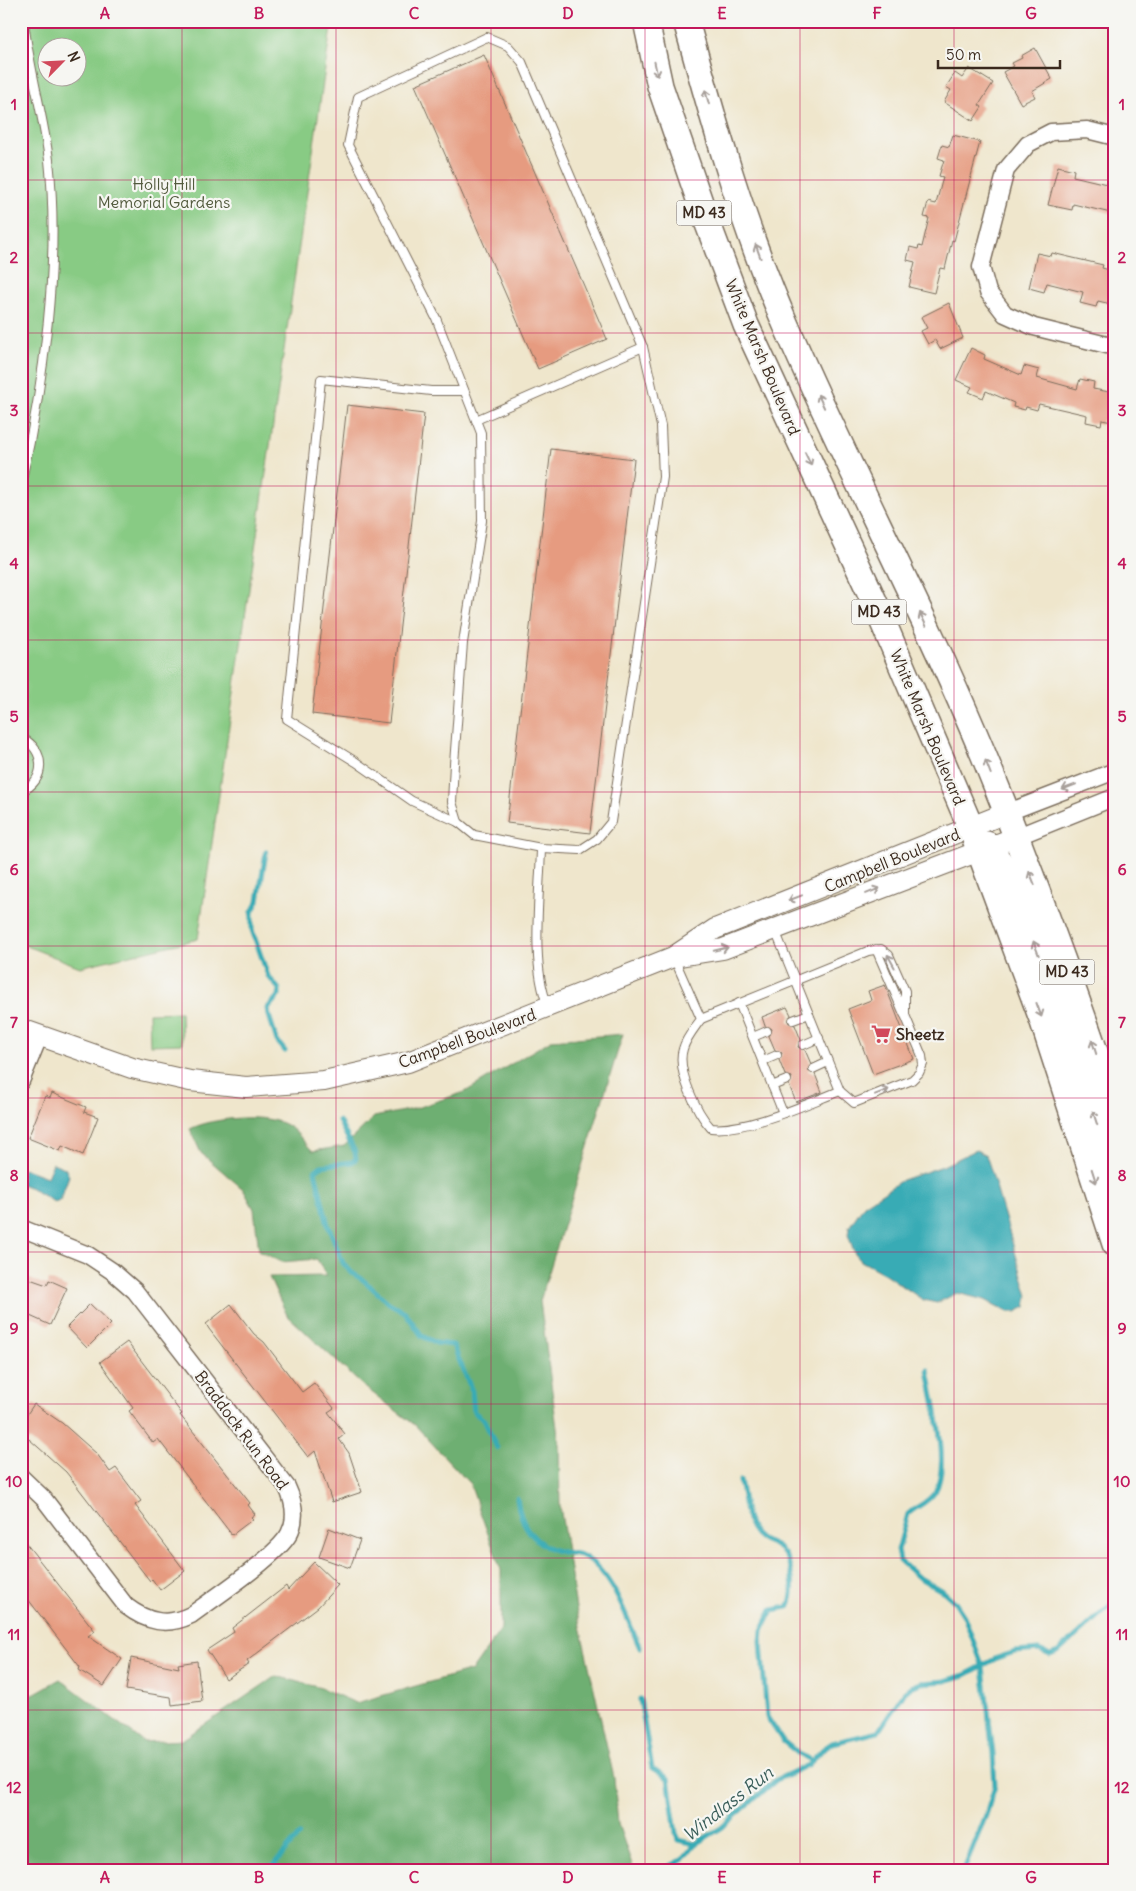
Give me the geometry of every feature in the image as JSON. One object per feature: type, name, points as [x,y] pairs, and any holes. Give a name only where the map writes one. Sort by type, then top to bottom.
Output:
[{"type":"main road","name":"White Marsh Boulevard","points":[[646,21],[660,86],[702,208],[746,325],[874,601],[980,841],[1042,1019],[1115,1244]]},
{"type":"main road","name":"White Marsh Boulevard","points":[[686,21],[719,144],[784,322],[933,640],[984,756],[1080,1007],[1115,1110]]},
{"type":"main road","points":[[980,841],[1007,872],[1047,978],[1115,1181]]},
{"type":"street","points":[[1115,137],[1086,130],[1052,132],[1028,144],[1006,170],[981,267],[988,292],[1005,314],[1034,327],[1115,347]]},
{"type":"street","name":"Campbell Boulevard","points":[[673,957],[723,949],[775,930],[980,841],[1006,813],[1115,771]]},
{"type":"street","name":"Campbell Boulevard","points":[[30,1033],[132,1068],[190,1081],[246,1088],[324,1081],[408,1062],[673,957],[715,929],[980,841],[1016,836],[1115,797]]},
{"type":"street","points":[[21,1081],[30,1033]]},
{"type":"street","name":"Braddock Run Road","points":[[21,1228],[88,1255],[112,1271],[135,1291],[287,1487],[292,1498],[294,1522],[290,1533],[277,1550],[182,1619],[160,1622],[137,1614],[126,1606],[44,1499],[21,1477]]},
{"type":"lane","points":[[21,484],[48,317],[51,243],[49,161],[24,21]]},
{"type":"lane","points":[[458,822],[452,802],[463,642],[482,521],[481,433],[436,318],[348,144],[358,97],[487,37],[508,46],[522,62],[643,347],[661,426],[663,477],[611,822],[597,839],[580,850],[541,848],[474,836],[458,822],[412,801],[356,762],[287,719],[321,379],[430,391],[464,391]]},
{"type":"lane","points":[[476,420],[643,347]]},
{"type":"lane","points":[[21,738],[31,742],[41,758],[41,769],[36,780],[21,792]]},
{"type":"lane","points":[[541,848],[538,964],[542,990],[549,1007]]},
{"type":"lane","points":[[775,930],[795,979],[809,1014],[819,1038],[840,1091],[854,1103],[912,1080],[919,1073],[923,1064],[922,1056],[905,1016],[905,991],[889,955],[880,949],[872,950],[795,979],[701,1019],[682,1051],[681,1065],[702,1118],[711,1128],[722,1130],[783,1113],[840,1091]]},
{"type":"lane","points":[[673,957],[701,1019]]},
{"type":"lane","points":[[739,1003],[783,1113]]},
{"type":"lane","points":[[793,1020],[809,1014]]},
{"type":"lane","points":[[753,1037],[767,1031]]},
{"type":"lane","points":[[803,1045],[819,1038]]},
{"type":"lane","points":[[763,1062],[777,1056]]},
{"type":"lane","points":[[813,1069],[828,1062]]},
{"type":"lane","points":[[772,1086],[787,1080]]},
{"type":"green space","name":"Holly Hill Memorial Gardens","points":[[21,21],[332,21],[198,939],[80,967],[21,944]]},
{"type":"green space","points":[[181,1012],[182,1044],[150,1045],[149,1013]]},
{"type":"green space","points":[[623,1034],[540,1301],[559,1443],[560,1506],[576,1608],[614,1778],[618,1824],[634,1870],[21,1870],[21,1701],[60,1679],[144,1742],[182,1740],[276,1676],[321,1688],[356,1703],[472,1670],[501,1629],[501,1570],[470,1484],[415,1425],[362,1385],[287,1315],[269,1277],[326,1276],[317,1259],[282,1262],[259,1251],[254,1209],[243,1189],[201,1153],[190,1129],[212,1122],[239,1118],[266,1119],[291,1128],[313,1151],[344,1146],[374,1117],[413,1109],[465,1092],[551,1040]]},
{"type":"water","points":[[976,1150],[986,1155],[1028,1296],[1026,1307],[1016,1312],[1008,1312],[985,1300],[957,1293],[937,1303],[923,1300],[885,1274],[861,1261],[855,1254],[848,1235],[849,1227],[864,1205],[902,1180],[943,1166]]},
{"type":"water","points":[[53,1163],[65,1168],[69,1176],[60,1200],[54,1202],[36,1190],[21,1184],[23,1168],[47,1177]]},
{"type":"building","points":[[1035,48],[1052,79],[1032,91],[1035,97],[1021,104],[1003,72],[1014,66],[1012,63],[1022,58],[1021,56]]},
{"type":"building","points":[[484,55],[607,339],[538,369],[415,85]]},
{"type":"building","points":[[969,68],[993,83],[979,105],[982,107],[973,121],[944,102],[951,90],[946,87],[955,73],[962,78]]},
{"type":"building","points":[[953,135],[980,142],[954,241],[952,240],[945,269],[940,268],[934,293],[909,287],[915,262],[907,260],[910,247],[918,249],[919,246],[922,247],[929,218],[924,217],[928,202],[936,204],[943,177],[939,176],[944,160],[938,158],[942,145],[949,147]]},
{"type":"building","points":[[1058,166],[1074,170],[1073,176],[1115,186],[1115,214],[1073,204],[1072,210],[1048,205]]},
{"type":"building","points":[[1037,253],[1051,256],[1052,253],[1103,265],[1102,268],[1113,271],[1111,276],[1115,277],[1115,305],[1098,301],[1096,307],[1080,303],[1083,292],[1047,283],[1044,292],[1029,288]]},
{"type":"building","points":[[949,303],[963,338],[940,349],[935,340],[928,344],[921,331],[927,328],[921,317]]},
{"type":"building","points":[[971,348],[985,355],[984,359],[1021,375],[1024,366],[1039,370],[1037,378],[1077,389],[1080,379],[1094,382],[1093,389],[1115,393],[1112,422],[1102,420],[1101,425],[1086,422],[1087,415],[1039,404],[1037,410],[1026,407],[1025,410],[1013,407],[1014,403],[986,391],[983,398],[969,392],[972,387],[956,380]]},
{"type":"building","points":[[347,405],[424,414],[389,723],[312,714]]},
{"type":"building","points":[[551,449],[634,459],[590,833],[507,823]]},
{"type":"building","name":"Sheetz","points":[[885,985],[914,1059],[873,1074],[848,1009],[871,1000],[868,991]]},
{"type":"building","points":[[787,1007],[791,1015],[788,1022],[795,1025],[801,1040],[798,1047],[805,1050],[811,1064],[808,1071],[815,1074],[822,1092],[796,1102],[789,1085],[792,1077],[785,1075],[779,1060],[782,1053],[775,1050],[769,1036],[772,1029],[765,1026],[762,1017]]},
{"type":"building","points":[[52,1093],[86,1107],[84,1112],[98,1117],[83,1155],[62,1146],[60,1151],[28,1138],[45,1096],[50,1098]]},
{"type":"building","points":[[21,1276],[47,1285],[49,1280],[67,1288],[50,1325],[21,1312]]},
{"type":"building","points":[[90,1304],[111,1324],[87,1348],[67,1327]]},
{"type":"building","points":[[231,1304],[254,1334],[264,1342],[302,1392],[314,1383],[334,1408],[328,1412],[345,1434],[339,1439],[349,1453],[362,1492],[332,1502],[315,1451],[308,1457],[209,1329],[206,1324]]},
{"type":"building","points":[[127,1342],[182,1414],[180,1415],[250,1503],[248,1505],[255,1514],[251,1517],[253,1519],[232,1535],[158,1439],[153,1443],[129,1411],[133,1408],[100,1362]]},
{"type":"building","points":[[34,1404],[62,1423],[97,1454],[110,1472],[116,1468],[141,1501],[135,1505],[185,1571],[160,1590],[152,1579],[150,1581],[66,1472],[29,1439],[21,1451],[21,1423]]},
{"type":"building","points":[[329,1528],[360,1540],[350,1568],[319,1557]]},
{"type":"building","points":[[21,1537],[95,1631],[88,1636],[122,1659],[104,1686],[79,1670],[80,1667],[21,1590]]},
{"type":"building","points":[[314,1562],[338,1585],[318,1607],[247,1661],[249,1664],[226,1679],[207,1650],[234,1632],[232,1628],[286,1586],[288,1590]]},
{"type":"building","points":[[131,1658],[179,1668],[178,1664],[197,1661],[202,1701],[172,1705],[171,1697],[126,1690]]},
{"type":"waterway","points":[[266,852],[258,901],[252,912],[252,930],[268,976],[279,989],[279,995],[267,1009],[277,1041],[285,1051]]},
{"type":"waterway","points":[[339,1121],[355,1152],[356,1159],[352,1162],[321,1166],[315,1171],[328,1225],[343,1263],[352,1273],[362,1279],[389,1303],[405,1312],[422,1336],[436,1343],[453,1345],[472,1391],[474,1412],[484,1420],[497,1448]]},
{"type":"waterway","points":[[928,1370],[937,1415],[941,1449],[939,1480],[932,1496],[908,1514],[898,1550],[900,1561],[918,1577],[944,1592],[955,1602],[964,1616],[983,1667],[995,1786],[986,1815],[964,1870]]},
{"type":"waterway","points":[[740,1481],[749,1524],[758,1537],[780,1549],[788,1561],[792,1577],[792,1593],[788,1607],[772,1610],[762,1630],[761,1642],[767,1717],[783,1741],[799,1754],[812,1761]]},
{"type":"waterway","points":[[517,1498],[525,1526],[537,1540],[552,1549],[585,1557],[604,1575],[618,1598],[640,1648]]},
{"type":"waterway","name":"Windlass Run","points":[[662,1870],[682,1860],[695,1844],[721,1828],[776,1780],[808,1765],[823,1749],[832,1743],[878,1732],[904,1693],[911,1687],[921,1683],[945,1681],[965,1675],[997,1658],[1015,1652],[1039,1650],[1050,1655],[1058,1652],[1115,1601]]},
{"type":"waterway","points":[[640,1699],[652,1768],[668,1778],[676,1833],[679,1840],[695,1844]]},
{"type":"waterway","points":[[270,1870],[299,1835]]},
{"type":"place","name":"Sheetz","points":[[881,1034]]}]
